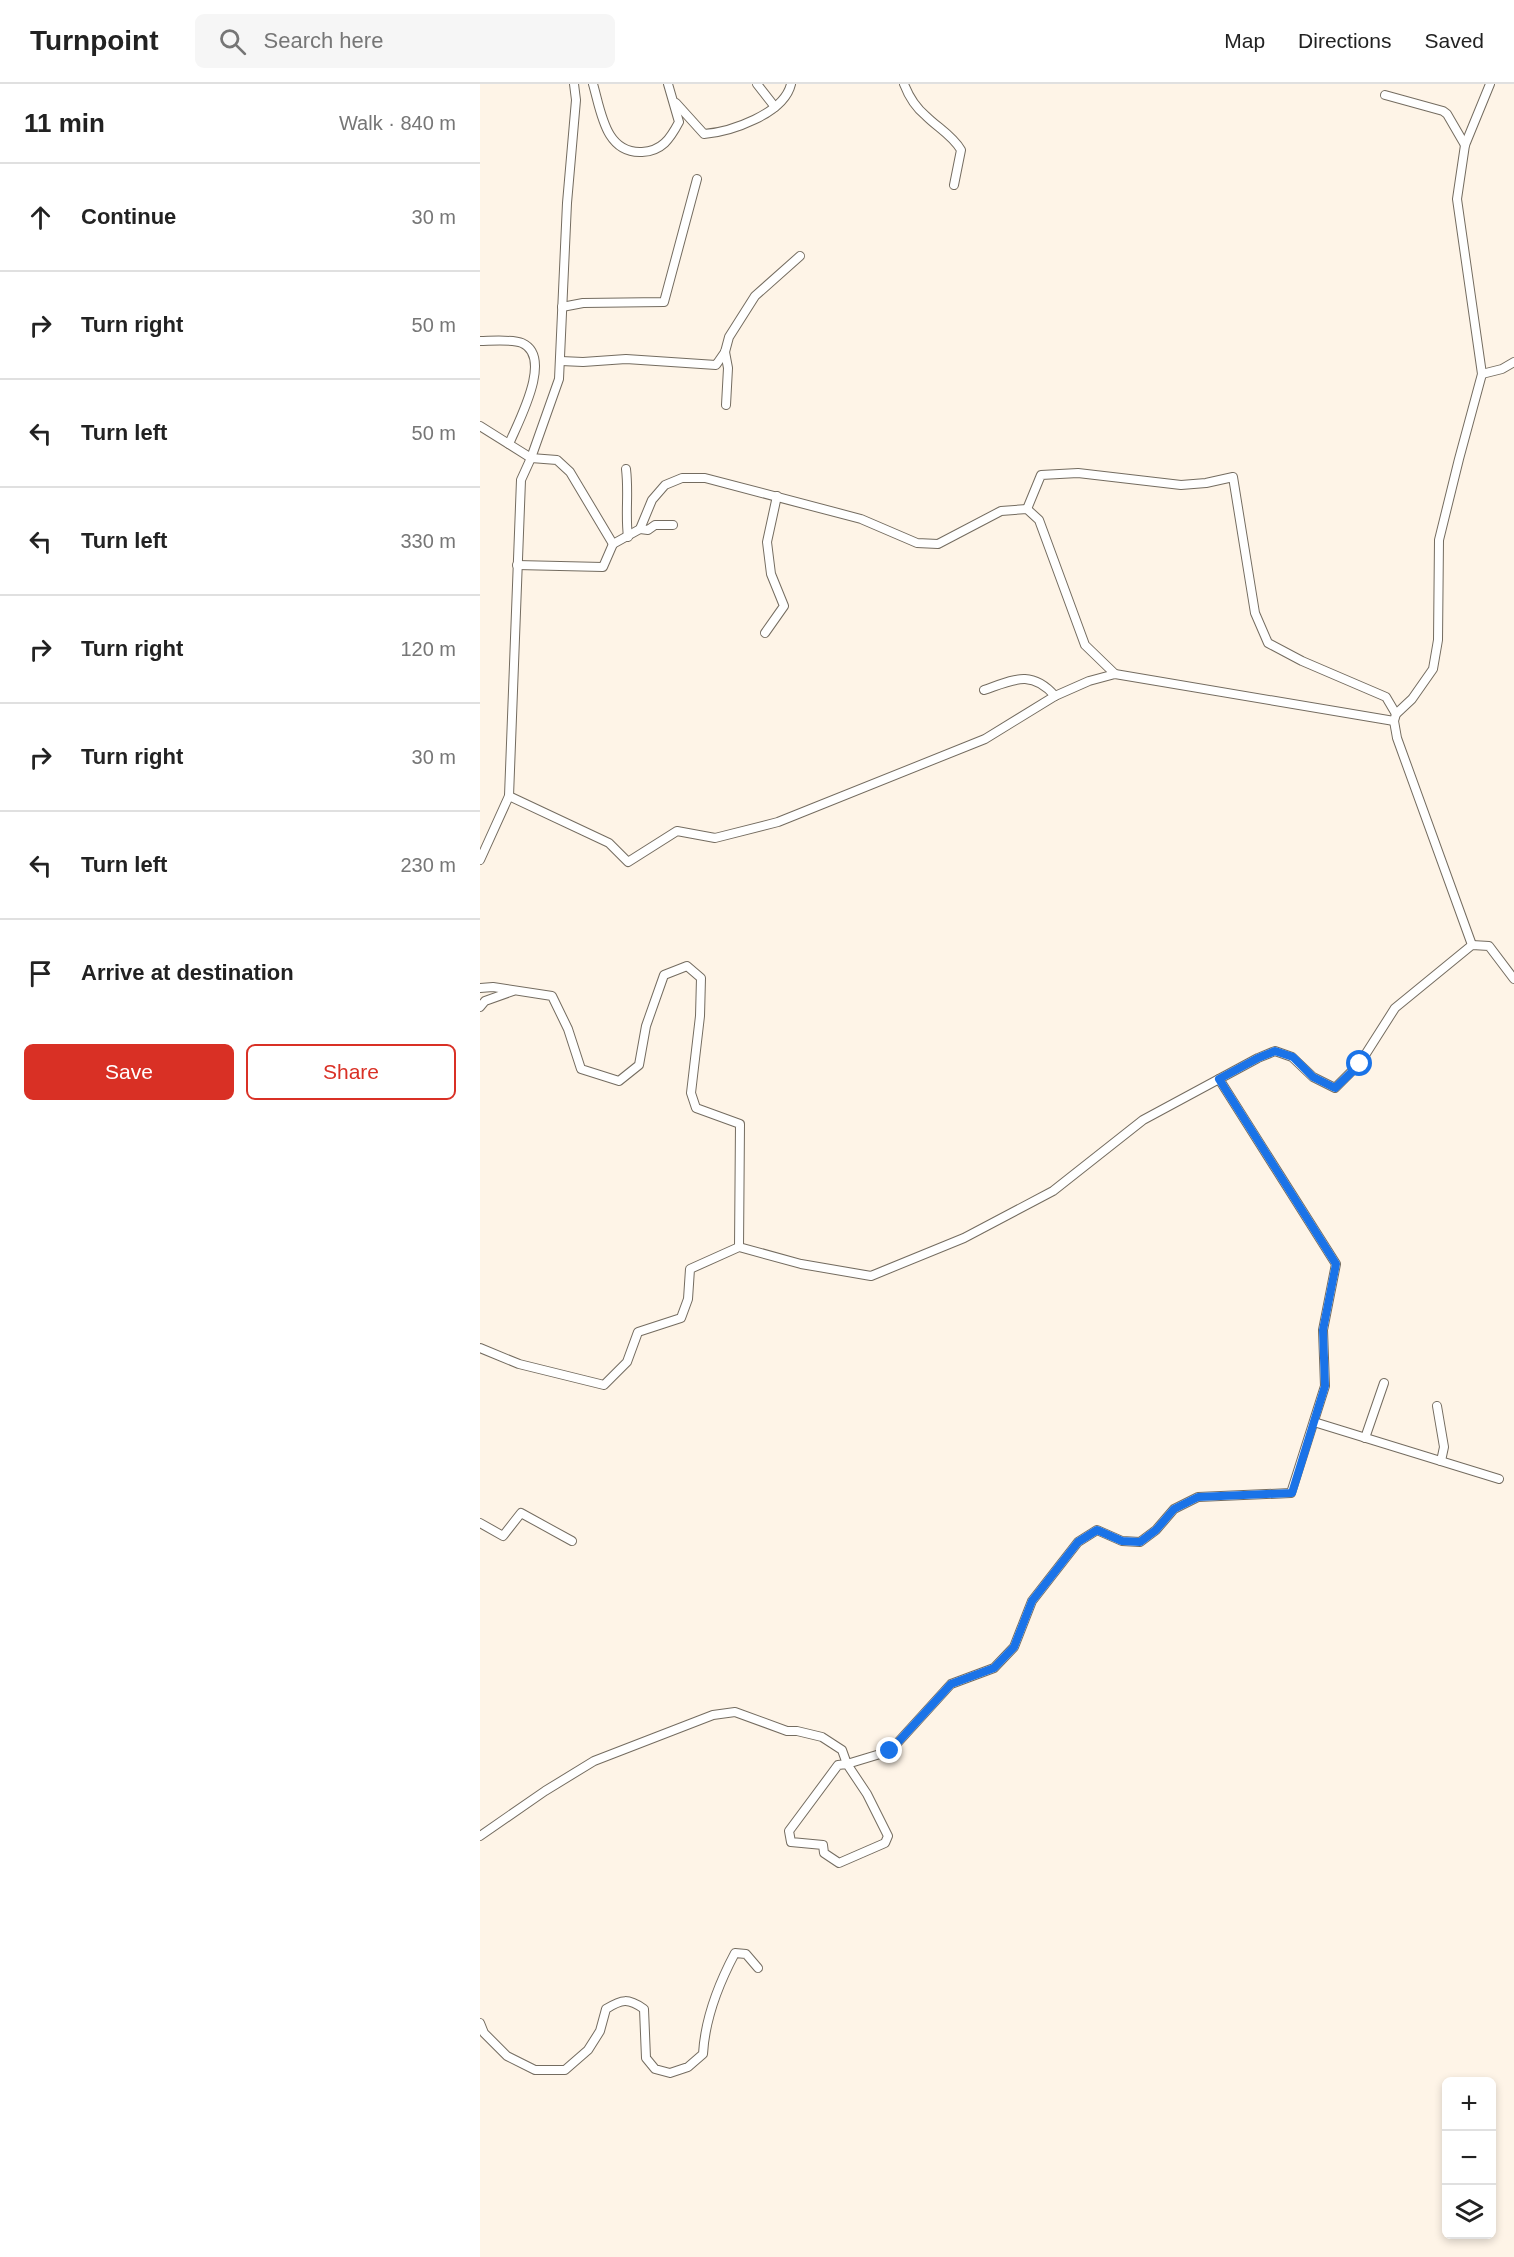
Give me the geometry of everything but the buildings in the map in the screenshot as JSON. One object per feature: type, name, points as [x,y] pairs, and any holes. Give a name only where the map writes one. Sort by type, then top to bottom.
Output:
[{"type":"street","points":[[480,860],[509,796],[520,480],[531,458],[559,380],[567,203],[576,100],[574,84]]},
{"type":"street","points":[[594,84],[600,113],[606,128],[617,145],[631,152],[653,151],[669,141],[679,122],[668,84]]},
{"type":"street","points":[[757,84],[775,107]]},
{"type":"street","points":[[673,100],[704,134],[718,133],[750,122],[775,107],[791,88],[791,84]]},
{"type":"street","points":[[903,84],[912,103],[955,139],[961,150],[954,185]]},
{"type":"street","points":[[1395,718],[1433,669],[1438,640],[1439,540],[1482,374],[1457,199],[1465,145],[1490,84]]},
{"type":"street","points":[[1385,95],[1443,111],[1465,145]]},
{"type":"street","points":[[562,307],[583,303],[664,302],[697,179]]},
{"type":"street","points":[[561,361],[626,359],[716,365],[725,352],[729,337],[755,296],[801,256]]},
{"type":"street","points":[[480,341],[521,343],[532,352],[537,367],[509,444]]},
{"type":"street","points":[[725,352],[728,368],[726,405]]},
{"type":"street","points":[[1482,374],[1502,369],[1514,362]]},
{"type":"street","points":[[480,426],[531,458],[557,460],[570,472],[613,544]]},
{"type":"street","points":[[626,469],[629,492],[625,514],[628,537]]},
{"type":"street","points":[[1028,509],[1041,475],[1078,473],[1181,485],[1206,483],[1233,477],[1255,613],[1268,643],[1302,661],[1386,697],[1395,718],[1397,738],[1472,945]]},
{"type":"street","points":[[518,565],[603,567],[613,544],[640,529],[652,500],[665,485],[682,478],[705,478],[861,519],[917,543],[938,544],[1001,511],[1028,509],[1039,520],[1085,645],[1115,674]]},
{"type":"street","points":[[765,633],[784,606],[771,574],[767,542],[777,496]]},
{"type":"street","points":[[640,529],[648,530],[655,525],[673,525]]},
{"type":"street","points":[[509,796],[609,843],[628,862],[677,831],[715,838],[778,822],[985,738],[1054,696],[1089,681],[1115,674],[1395,718]]},
{"type":"street","points":[[984,690],[1021,678],[1045,685],[1054,696]]},
{"type":"street","points":[[480,1348],[519,1364],[604,1385],[627,1362],[638,1332],[681,1318],[688,1299],[690,1269],[739,1247],[801,1264],[871,1276],[964,1238],[1053,1191],[1143,1120],[1275,1051],[1293,1057],[1313,1077],[1335,1088],[1360,1064],[1395,1008],[1472,945],[1489,946],[1514,979]]},
{"type":"street","points":[[480,988],[493,987],[552,996],[568,1029],[581,1069],[619,1081],[639,1065],[646,1026],[664,975],[687,966],[701,978],[700,1016],[691,1093],[696,1108],[740,1124],[739,1247]]},
{"type":"street","points":[[480,1007],[485,1001],[514,990]]},
{"type":"street","points":[[480,1836],[545,1791],[594,1761],[712,1715],[735,1712],[787,1731],[822,1737],[842,1750],[847,1764],[867,1794],[888,1836],[885,1843],[839,1863],[824,1853],[823,1845],[791,1842],[789,1831],[838,1765],[847,1764],[890,1751],[951,1684],[994,1668],[1014,1647],[1032,1601],[1078,1542],[1097,1530],[1122,1541],[1140,1542],[1156,1530],[1174,1509],[1198,1497],[1292,1493],[1325,1386],[1323,1330],[1336,1264],[1219,1079]]},
{"type":"street","points":[[1365,1438],[1384,1383]]},
{"type":"street","points":[[1437,1406],[1444,1447],[1441,1461]]},
{"type":"street","points":[[1314,1422],[1498,1479]]},
{"type":"street","points":[[480,1523],[503,1536],[521,1513],[572,1541]]},
{"type":"street","points":[[480,2024],[484,2033],[507,2056],[535,2070],[565,2070],[588,2050],[600,2031],[606,2009],[620,2001],[634,2002],[644,2009],[646,2058],[655,2069],[670,2073],[688,2067],[703,2054],[704,2034],[711,2008],[720,1980],[735,1953],[746,1954],[758,1968]]},
{"type":"route","points":[[890,1751],[951,1684],[994,1668],[1014,1647],[1032,1601],[1078,1542],[1097,1530],[1122,1541],[1140,1542],[1156,1530],[1174,1509],[1198,1497],[1292,1493],[1325,1386],[1323,1330],[1336,1264],[1219,1079],[1275,1051],[1293,1057],[1313,1077],[1335,1088],[1360,1064]]}]
